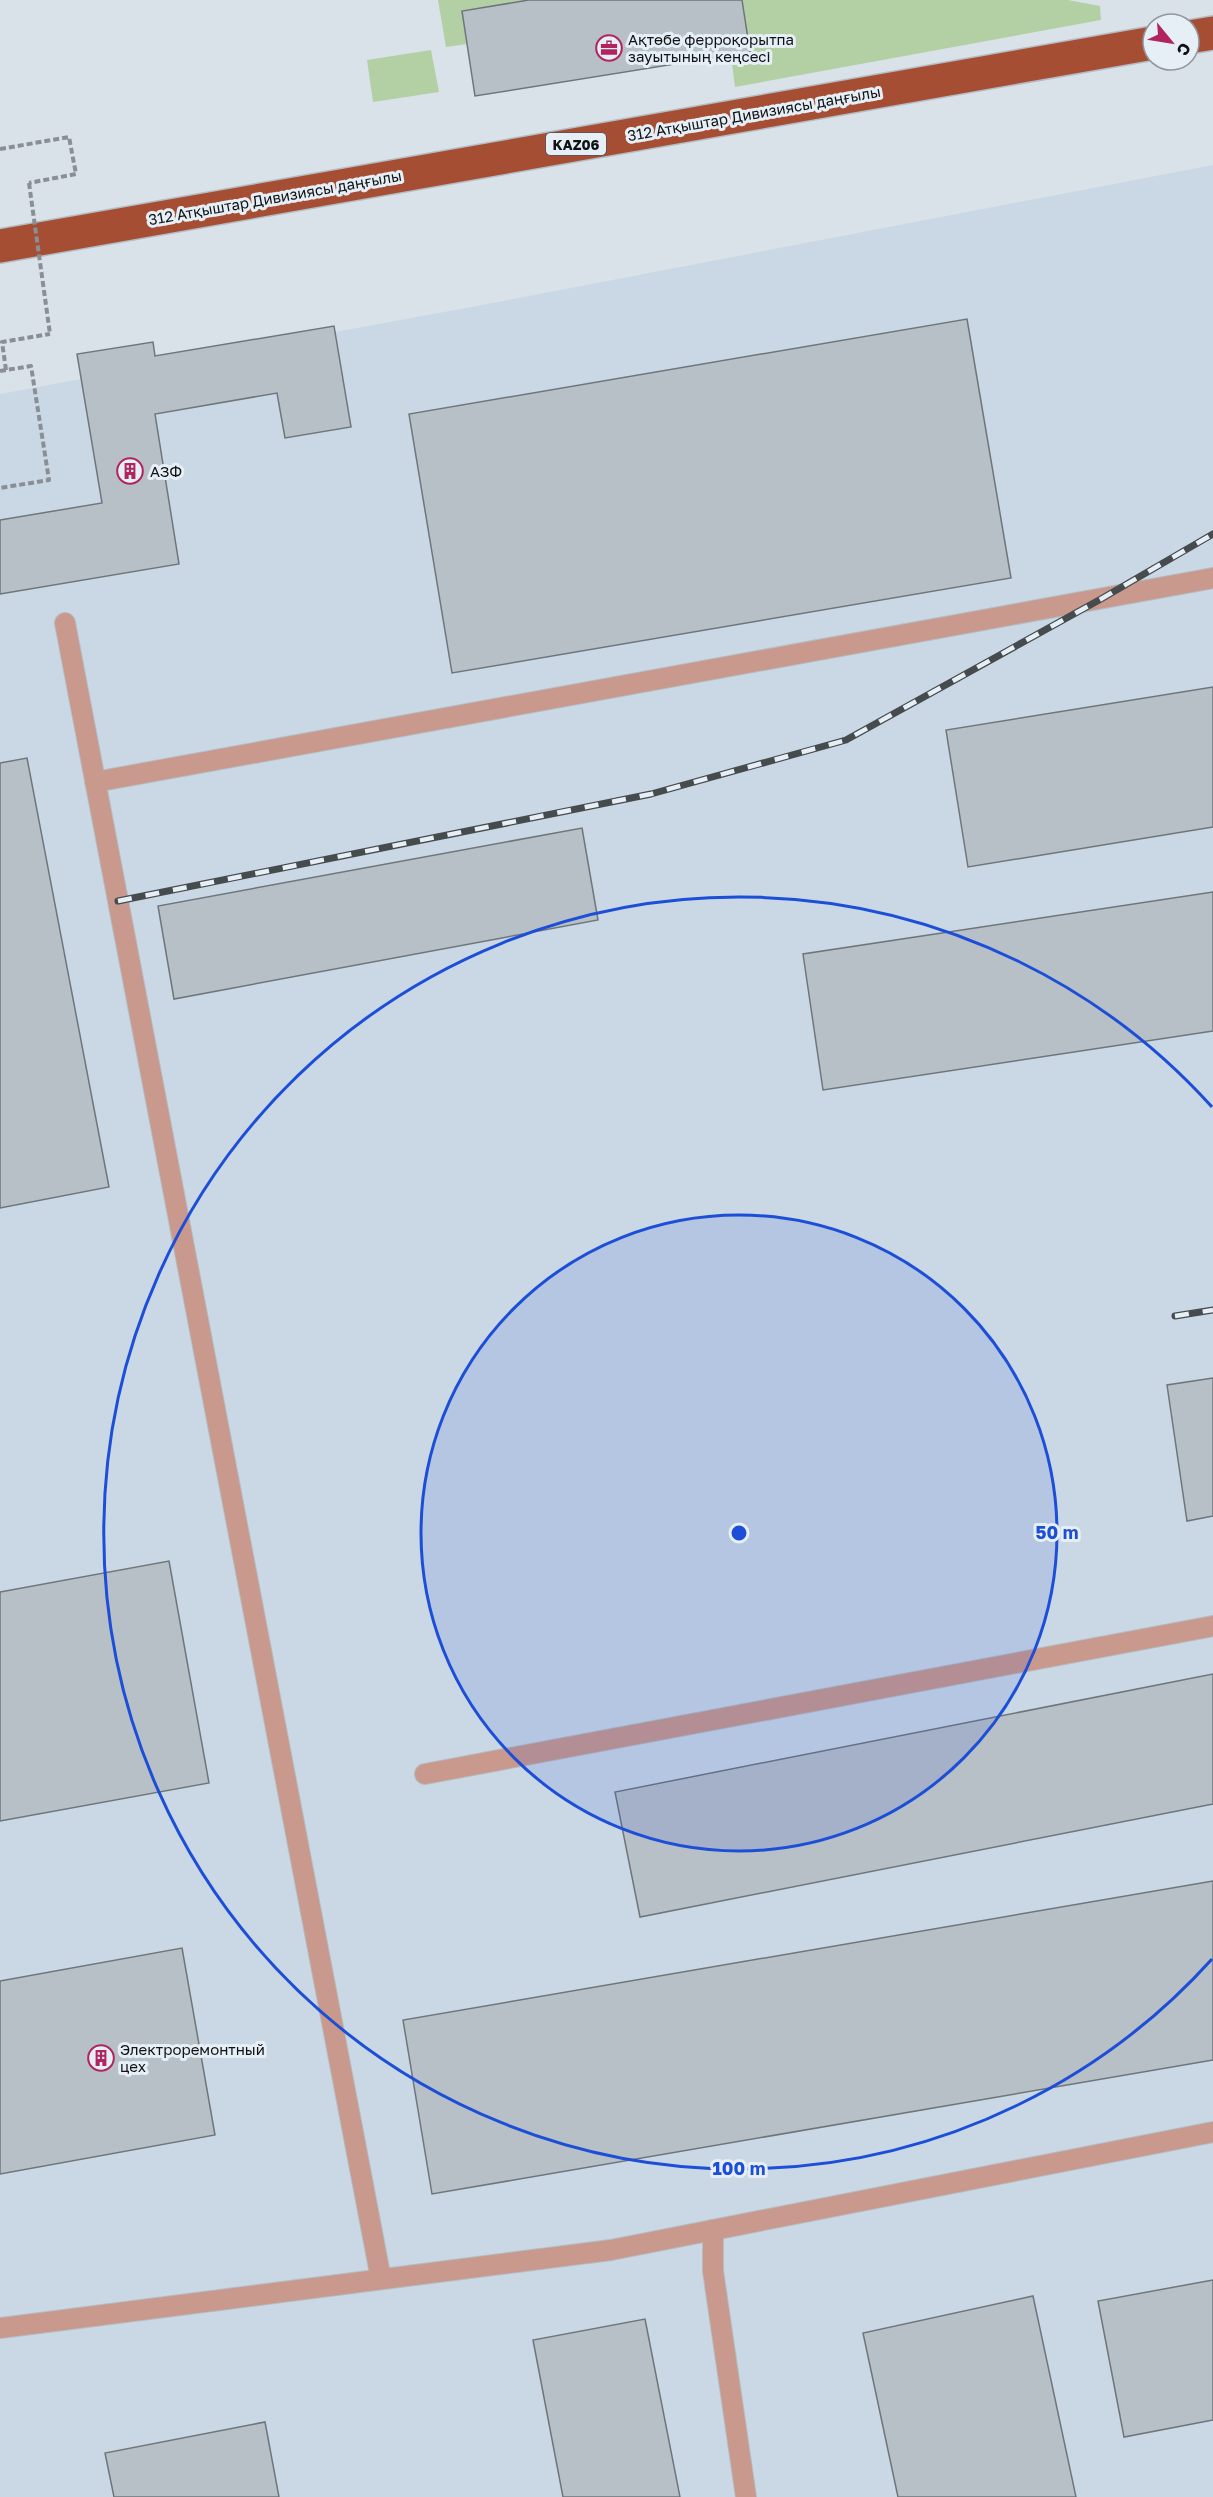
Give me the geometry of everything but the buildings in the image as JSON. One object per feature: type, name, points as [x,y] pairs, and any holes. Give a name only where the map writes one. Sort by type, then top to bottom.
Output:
[{"type":"highway","name":"312 Атқыштар Дивизиясы даңғылы","points":[[0,246],[1141,45]]},
{"type":"lane","points":[[95,782],[1213,578]]},
{"type":"lane","points":[[65,623],[381,2279]]},
{"type":"lane","points":[[425,1774],[1213,1626]]},
{"type":"lane","points":[[0,2328],[611,2250],[1213,2132]]},
{"type":"lane","points":[[713,2230],[713,2271],[746,2497]]},
{"type":"path","points":[[0,149],[69,137],[76,174],[29,183],[50,334],[2,342],[6,370]]},
{"type":"path","points":[[0,371],[31,366],[49,480],[0,488]]},
{"type":"shaded area","points":[[1213,165],[1213,2497],[0,2497],[0,394],[482,305]]},
{"type":"green space","points":[[438,0],[529,0],[462,11],[467,44],[446,47]]},
{"type":"green space","points":[[742,0],[1068,0],[1100,6],[1101,20],[735,87],[731,55],[750,51]]},
{"type":"green space","points":[[431,50],[439,92],[373,102],[367,60]]},
{"type":"railway","points":[[118,901],[651,794],[846,740],[1101,599],[1213,534]]},
{"type":"railway","points":[[1175,1316],[1213,1310]]},
{"type":"place","name":"Ақтөбе ферроқорытпа зауытының кеңсесі","points":[[609,48]]},
{"type":"place","name":"АЗФ","points":[[130,471]]},
{"type":"place","name":"Электроремонтный цех","points":[[101,2058]]}]
